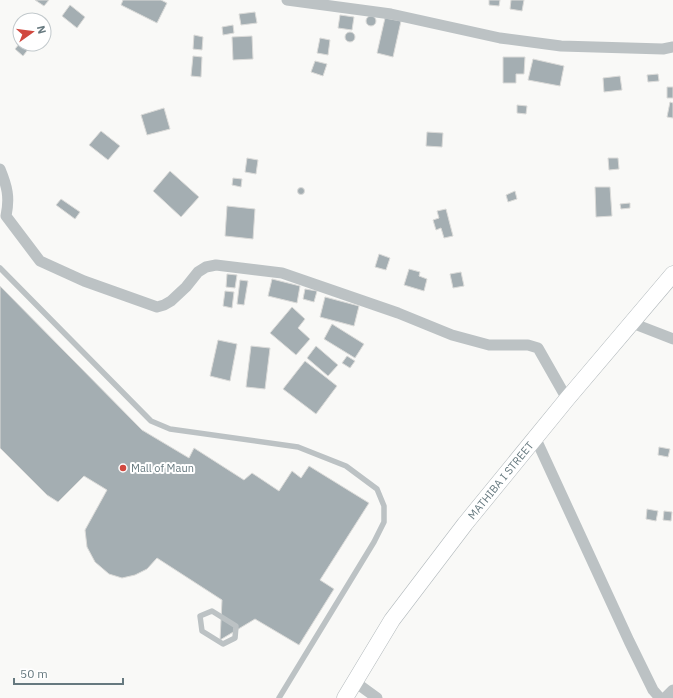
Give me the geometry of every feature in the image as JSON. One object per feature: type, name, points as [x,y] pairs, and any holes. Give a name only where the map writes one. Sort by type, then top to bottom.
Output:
[{"type":"street","points":[[287,0],[391,14],[500,38],[561,46],[663,49],[673,47]]},
{"type":"street","points":[[0,168],[8,188],[9,201],[6,216],[40,261],[84,281],[157,307],[171,301],[206,267],[216,265],[282,273],[405,315],[452,336],[489,345],[528,345],[538,348],[567,399]]},
{"type":"street","name":"MATHIBA I STREET","points":[[345,698],[392,620],[465,524],[535,437],[673,274]]},
{"type":"street","points":[[632,323],[673,339]]},
{"type":"street","points":[[535,437],[629,641],[653,690],[660,698]]},
{"type":"street","points":[[354,682],[377,698]]},
{"type":"street","points":[[665,698],[673,690]]},
{"type":"lane","points":[[0,268],[151,421],[170,429],[298,447],[346,466],[377,489],[384,506],[384,522],[374,542],[279,698]]},
{"type":"lane","points":[[212,610],[236,626],[235,638],[223,644],[202,631],[200,616],[212,610]]},
{"type":"building","points":[[35,0],[49,0],[44,6]]},
{"type":"building","points":[[123,0],[161,0],[167,3],[157,23],[121,5]]},
{"type":"building","points":[[489,0],[500,0],[499,6],[489,5]]},
{"type":"building","points":[[511,0],[524,0],[522,11],[510,9]]},
{"type":"building","points":[[70,5],[85,17],[77,28],[62,16]]},
{"type":"building","points":[[255,12],[257,23],[241,25],[239,14]]},
{"type":"building","points":[[340,15],[354,17],[352,30],[338,28]]},
{"type":"building","points":[[369,16],[373,16],[375,17],[375,25],[369,26],[366,23],[366,19]]},
{"type":"building","points":[[385,18],[401,21],[393,57],[377,53]]},
{"type":"building","points":[[233,25],[234,33],[223,35],[222,27]]},
{"type":"building","points":[[348,32],[352,32],[354,33],[354,41],[348,42],[345,39],[345,35]]},
{"type":"building","points":[[194,35],[203,37],[202,50],[193,49]]},
{"type":"building","points":[[252,36],[253,59],[233,60],[232,37]]},
{"type":"building","points":[[320,38],[330,40],[328,55],[317,53]]},
{"type":"building","points":[[18,52],[26,52],[23,56]]},
{"type":"building","points":[[193,56],[202,57],[201,77],[191,76]]},
{"type":"building","points":[[503,57],[525,57],[524,74],[516,74],[516,83],[503,83]]},
{"type":"building","points":[[533,59],[564,66],[560,86],[528,80]]},
{"type":"building","points":[[315,61],[327,64],[323,76],[311,72]]},
{"type":"building","points":[[658,74],[659,81],[648,82],[647,75]]},
{"type":"building","points":[[620,76],[622,90],[604,92],[603,78]]},
{"type":"building","points":[[667,87],[673,87],[673,98],[667,98]]},
{"type":"building","points":[[670,102],[673,103],[673,118],[667,117]]},
{"type":"building","points":[[517,105],[527,106],[526,114],[517,113]]},
{"type":"building","points":[[164,108],[170,129],[147,135],[141,115]]},
{"type":"building","points":[[101,131],[120,146],[108,160],[89,145]]},
{"type":"building","points":[[427,132],[443,133],[442,147],[426,146]]},
{"type":"building","points":[[247,158],[258,160],[256,174],[245,172]]},
{"type":"building","points":[[608,158],[618,158],[619,169],[609,170]]},
{"type":"building","points":[[170,171],[199,197],[181,217],[153,191]]},
{"type":"building","points":[[233,178],[242,179],[241,187],[232,185]]},
{"type":"building","points":[[301,187],[305,191],[301,195],[297,191]]},
{"type":"building","points":[[595,187],[610,187],[612,216],[596,217]]},
{"type":"building","points":[[515,191],[517,199],[508,202],[506,195]]},
{"type":"building","points":[[61,199],[80,212],[75,219],[56,205]]},
{"type":"building","points":[[630,203],[630,208],[621,209],[620,204]]},
{"type":"building","points":[[227,206],[255,209],[253,239],[225,236]]},
{"type":"building","points":[[446,209],[453,236],[444,238],[441,228],[436,230],[433,220],[439,218],[437,211]]},
{"type":"building","points":[[379,254],[390,258],[386,270],[375,267]]},
{"type":"building","points":[[409,269],[420,272],[419,276],[427,279],[424,291],[404,285]]},
{"type":"building","points":[[461,272],[464,286],[453,288],[450,274]]},
{"type":"building","points":[[227,274],[237,275],[235,288],[226,287]]},
{"type":"building","points":[[272,279],[300,286],[297,303],[268,296]]},
{"type":"building","points":[[240,280],[248,281],[244,305],[237,304]]},
{"type":"building","name":"Mall of Maun","points":[[0,286],[142,430],[189,458],[194,448],[244,480],[252,473],[279,491],[292,471],[301,478],[309,466],[369,503],[320,580],[334,589],[299,645],[255,619],[220,640],[222,600],[157,558],[147,569],[135,575],[122,578],[109,574],[95,562],[87,547],[85,530],[107,490],[84,476],[58,502],[47,495],[0,448]]},
{"type":"building","points":[[305,289],[317,291],[314,302],[303,299]]},
{"type":"building","points":[[225,291],[234,292],[232,308],[223,306]]},
{"type":"building","points":[[325,297],[359,306],[354,326],[320,317]]},
{"type":"building","points":[[292,307],[305,319],[298,328],[310,339],[296,355],[270,333]]},
{"type":"building","points":[[332,324],[364,344],[355,358],[324,339]]},
{"type":"building","points":[[218,340],[237,344],[230,381],[210,376]]},
{"type":"building","points":[[251,346],[270,348],[265,389],[246,387]]},
{"type":"building","points":[[316,346],[338,365],[328,376],[307,358]]},
{"type":"building","points":[[347,356],[355,361],[350,368],[342,363]]},
{"type":"building","points":[[305,361],[337,386],[316,414],[283,389]]},
{"type":"building","points":[[659,447],[670,449],[668,457],[658,455]]},
{"type":"building","points":[[647,509],[658,511],[656,521],[646,519]]},
{"type":"building","points":[[664,511],[672,512],[671,521],[663,520]]},
{"type":"place","name":"Mall of Maun","points":[[123,468]]}]
